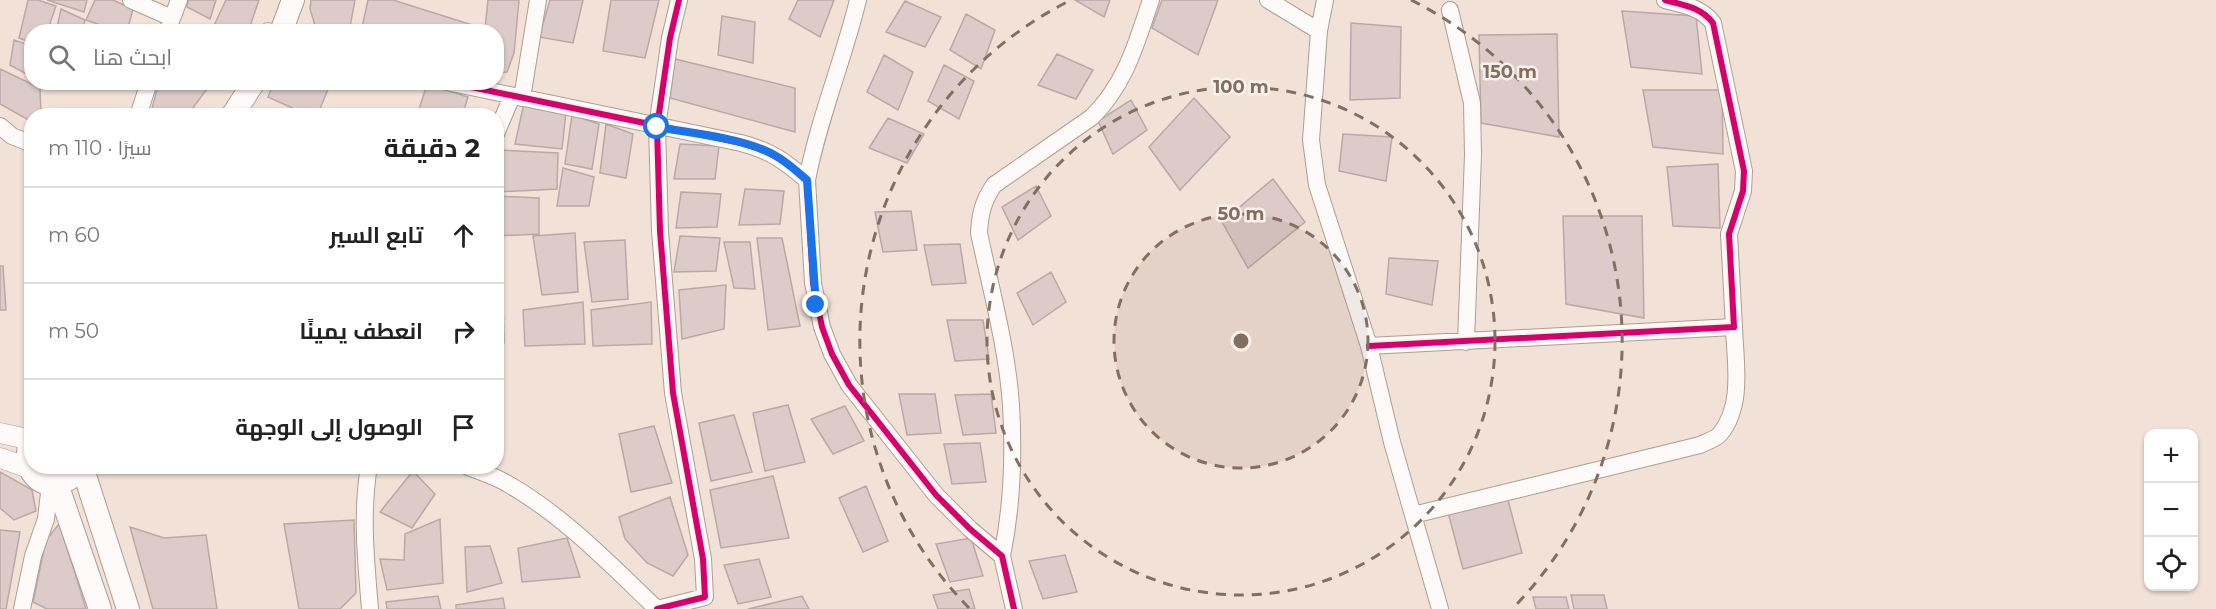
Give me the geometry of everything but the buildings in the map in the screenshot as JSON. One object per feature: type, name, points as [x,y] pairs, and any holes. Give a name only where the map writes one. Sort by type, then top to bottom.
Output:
[{"type":"main road","points":[[271,24],[280,0]]},
{"type":"main road","points":[[284,24],[293,0]]},
{"type":"main road","points":[[223,108],[235,90]]},
{"type":"main road","points":[[237,108],[249,90]]},
{"type":"main road","points":[[33,474],[54,484],[74,474]]},
{"type":"main road","points":[[84,474],[128,609]]},
{"type":"main road","points":[[54,484],[100,609]]},
{"type":"street","points":[[131,0],[168,24]]},
{"type":"street","points":[[170,24],[179,0]]},
{"type":"street","points":[[504,120],[517,97],[538,0]]},
{"type":"street","points":[[485,474],[509,484],[562,522],[657,609],[705,597],[703,559],[673,393],[660,231],[657,127],[670,38],[679,0]]},
{"type":"street","points":[[858,0],[850,35],[815,139],[807,180],[816,305],[838,367],[849,385],[936,495],[970,529],[1002,556]]},
{"type":"street","points":[[1014,609],[1002,556],[1010,501],[1011,404],[979,233],[982,206],[994,185],[1092,117],[1103,106],[1122,78],[1151,0]]},
{"type":"street","points":[[1268,0],[1319,31]]},
{"type":"street","points":[[1325,0],[1319,31],[1311,140],[1317,185],[1369,346],[1392,442],[1440,609]]},
{"type":"street","points":[[1413,515],[1700,445],[1720,435],[1731,416],[1736,394],[1730,234],[1743,191],[1744,171],[1713,23],[1704,13],[1665,0]]},
{"type":"street","points":[[1450,10],[1472,104],[1473,155],[1466,342]]},
{"type":"street","points":[[141,108],[146,90]]},
{"type":"street","points":[[484,90],[741,143],[764,150],[783,160],[807,180]]},
{"type":"street","points":[[0,126],[12,136],[24,141]]},
{"type":"street","points":[[1369,346],[1734,327]]},
{"type":"street","points":[[0,434],[24,438]]},
{"type":"street","points":[[0,458],[24,466]]},
{"type":"street","points":[[368,474],[364,537],[370,609]]},
{"type":"street","points":[[22,609],[33,556],[46,519],[54,484]]},
{"type":"cycle path","points":[[657,609],[705,597],[703,559],[673,393],[660,231],[657,127],[670,38],[679,0]]},
{"type":"cycle path","points":[[1369,346],[1734,327],[1729,234],[1743,191],[1744,171],[1713,23],[1697,10],[1665,0]]},
{"type":"cycle path","points":[[486,90],[741,143],[761,149],[776,157],[807,180],[813,283],[822,327],[832,354],[849,385],[936,495],[970,529],[1002,556],[1014,609]]},
{"type":"route","points":[[657,127],[741,143],[764,150],[783,160],[807,180],[816,305]]}]
